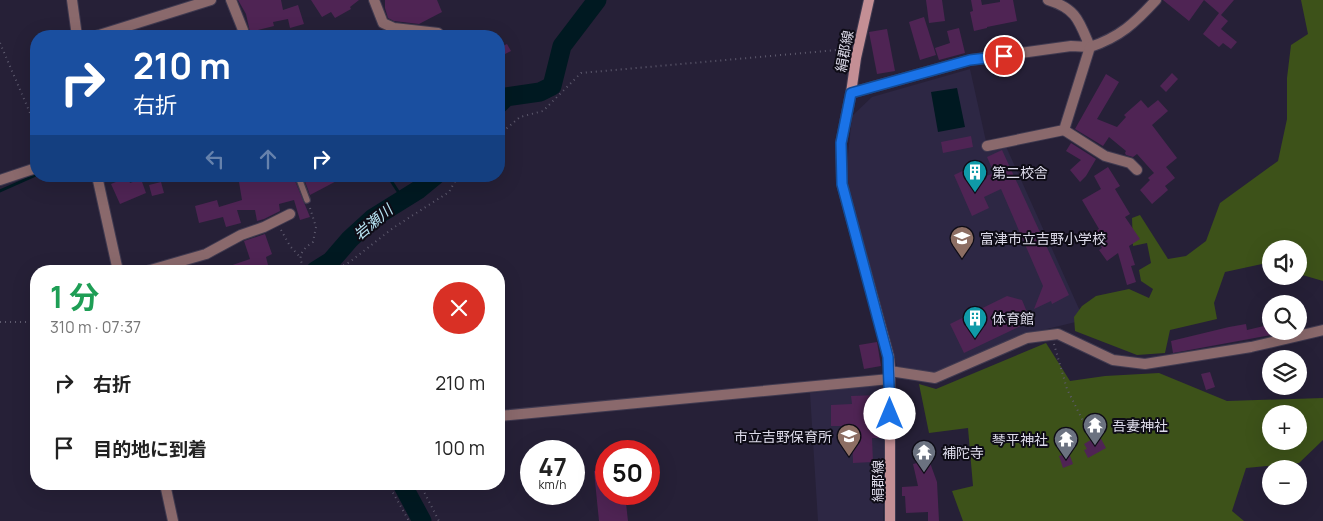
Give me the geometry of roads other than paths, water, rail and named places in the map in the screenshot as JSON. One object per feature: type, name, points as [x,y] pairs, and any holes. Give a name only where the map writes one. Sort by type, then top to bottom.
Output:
[{"type":"main road","name":"絹郡線","points":[[869,0],[858,48],[841,143],[842,184],[888,357],[890,375],[890,521]]},
{"type":"street","points":[[72,0],[76,30]]},
{"type":"street","points":[[115,30],[211,0]]},
{"type":"street","points":[[231,0],[243,30]]},
{"type":"street","points":[[374,0],[383,23],[394,28],[412,30]]},
{"type":"street","points":[[1048,0],[1066,6],[1080,22],[1090,47],[1064,130]]},
{"type":"street","points":[[851,93],[970,60],[1071,46],[1090,47],[1118,35],[1136,22],[1156,0]]},
{"type":"street","points":[[987,146],[1064,130],[1105,156],[1130,163],[1137,170]]},
{"type":"street","points":[[0,180],[30,170]]},
{"type":"street","points":[[98,182],[117,265]]},
{"type":"street","points":[[168,265],[206,254],[241,235],[264,227],[290,214]]},
{"type":"street","points":[[505,415],[890,375],[902,372],[935,378],[1027,338],[1052,334],[1058,334],[1113,360],[1146,364],[1251,347],[1323,330]]},
{"type":"street","points":[[166,490],[173,521]]},
{"type":"lane","points":[[300,182],[307,200]]},
{"type":"water","points":[[957,88],[965,127],[938,132],[931,92]]},
{"type":"waterway","name":"岩瀬川","points":[[505,98],[540,92],[552,86],[562,46],[597,0]]},
{"type":"waterway","points":[[0,191],[30,178]]},
{"type":"waterway","points":[[392,182],[403,199]]},
{"type":"waterway","name":"岩瀬川","points":[[325,265],[331,261],[350,239],[373,218],[428,182]]},
{"type":"waterway","name":"岩瀬川","points":[[405,490],[422,521]]},
{"type":"place","name":"第二校舎","points":[[975,193]]},
{"type":"place","name":"富津市立吉野小学校","points":[[962,259]]},
{"type":"place","name":"体育館","points":[[975,339]]},
{"type":"place","name":"吾妻神社","points":[[1095,446]]},
{"type":"place","name":"市立吉野保育所","points":[[849,457]]},
{"type":"place","name":"琴平神社","points":[[1066,460]]},
{"type":"place","name":"補陀寺","points":[[924,473]]}]
